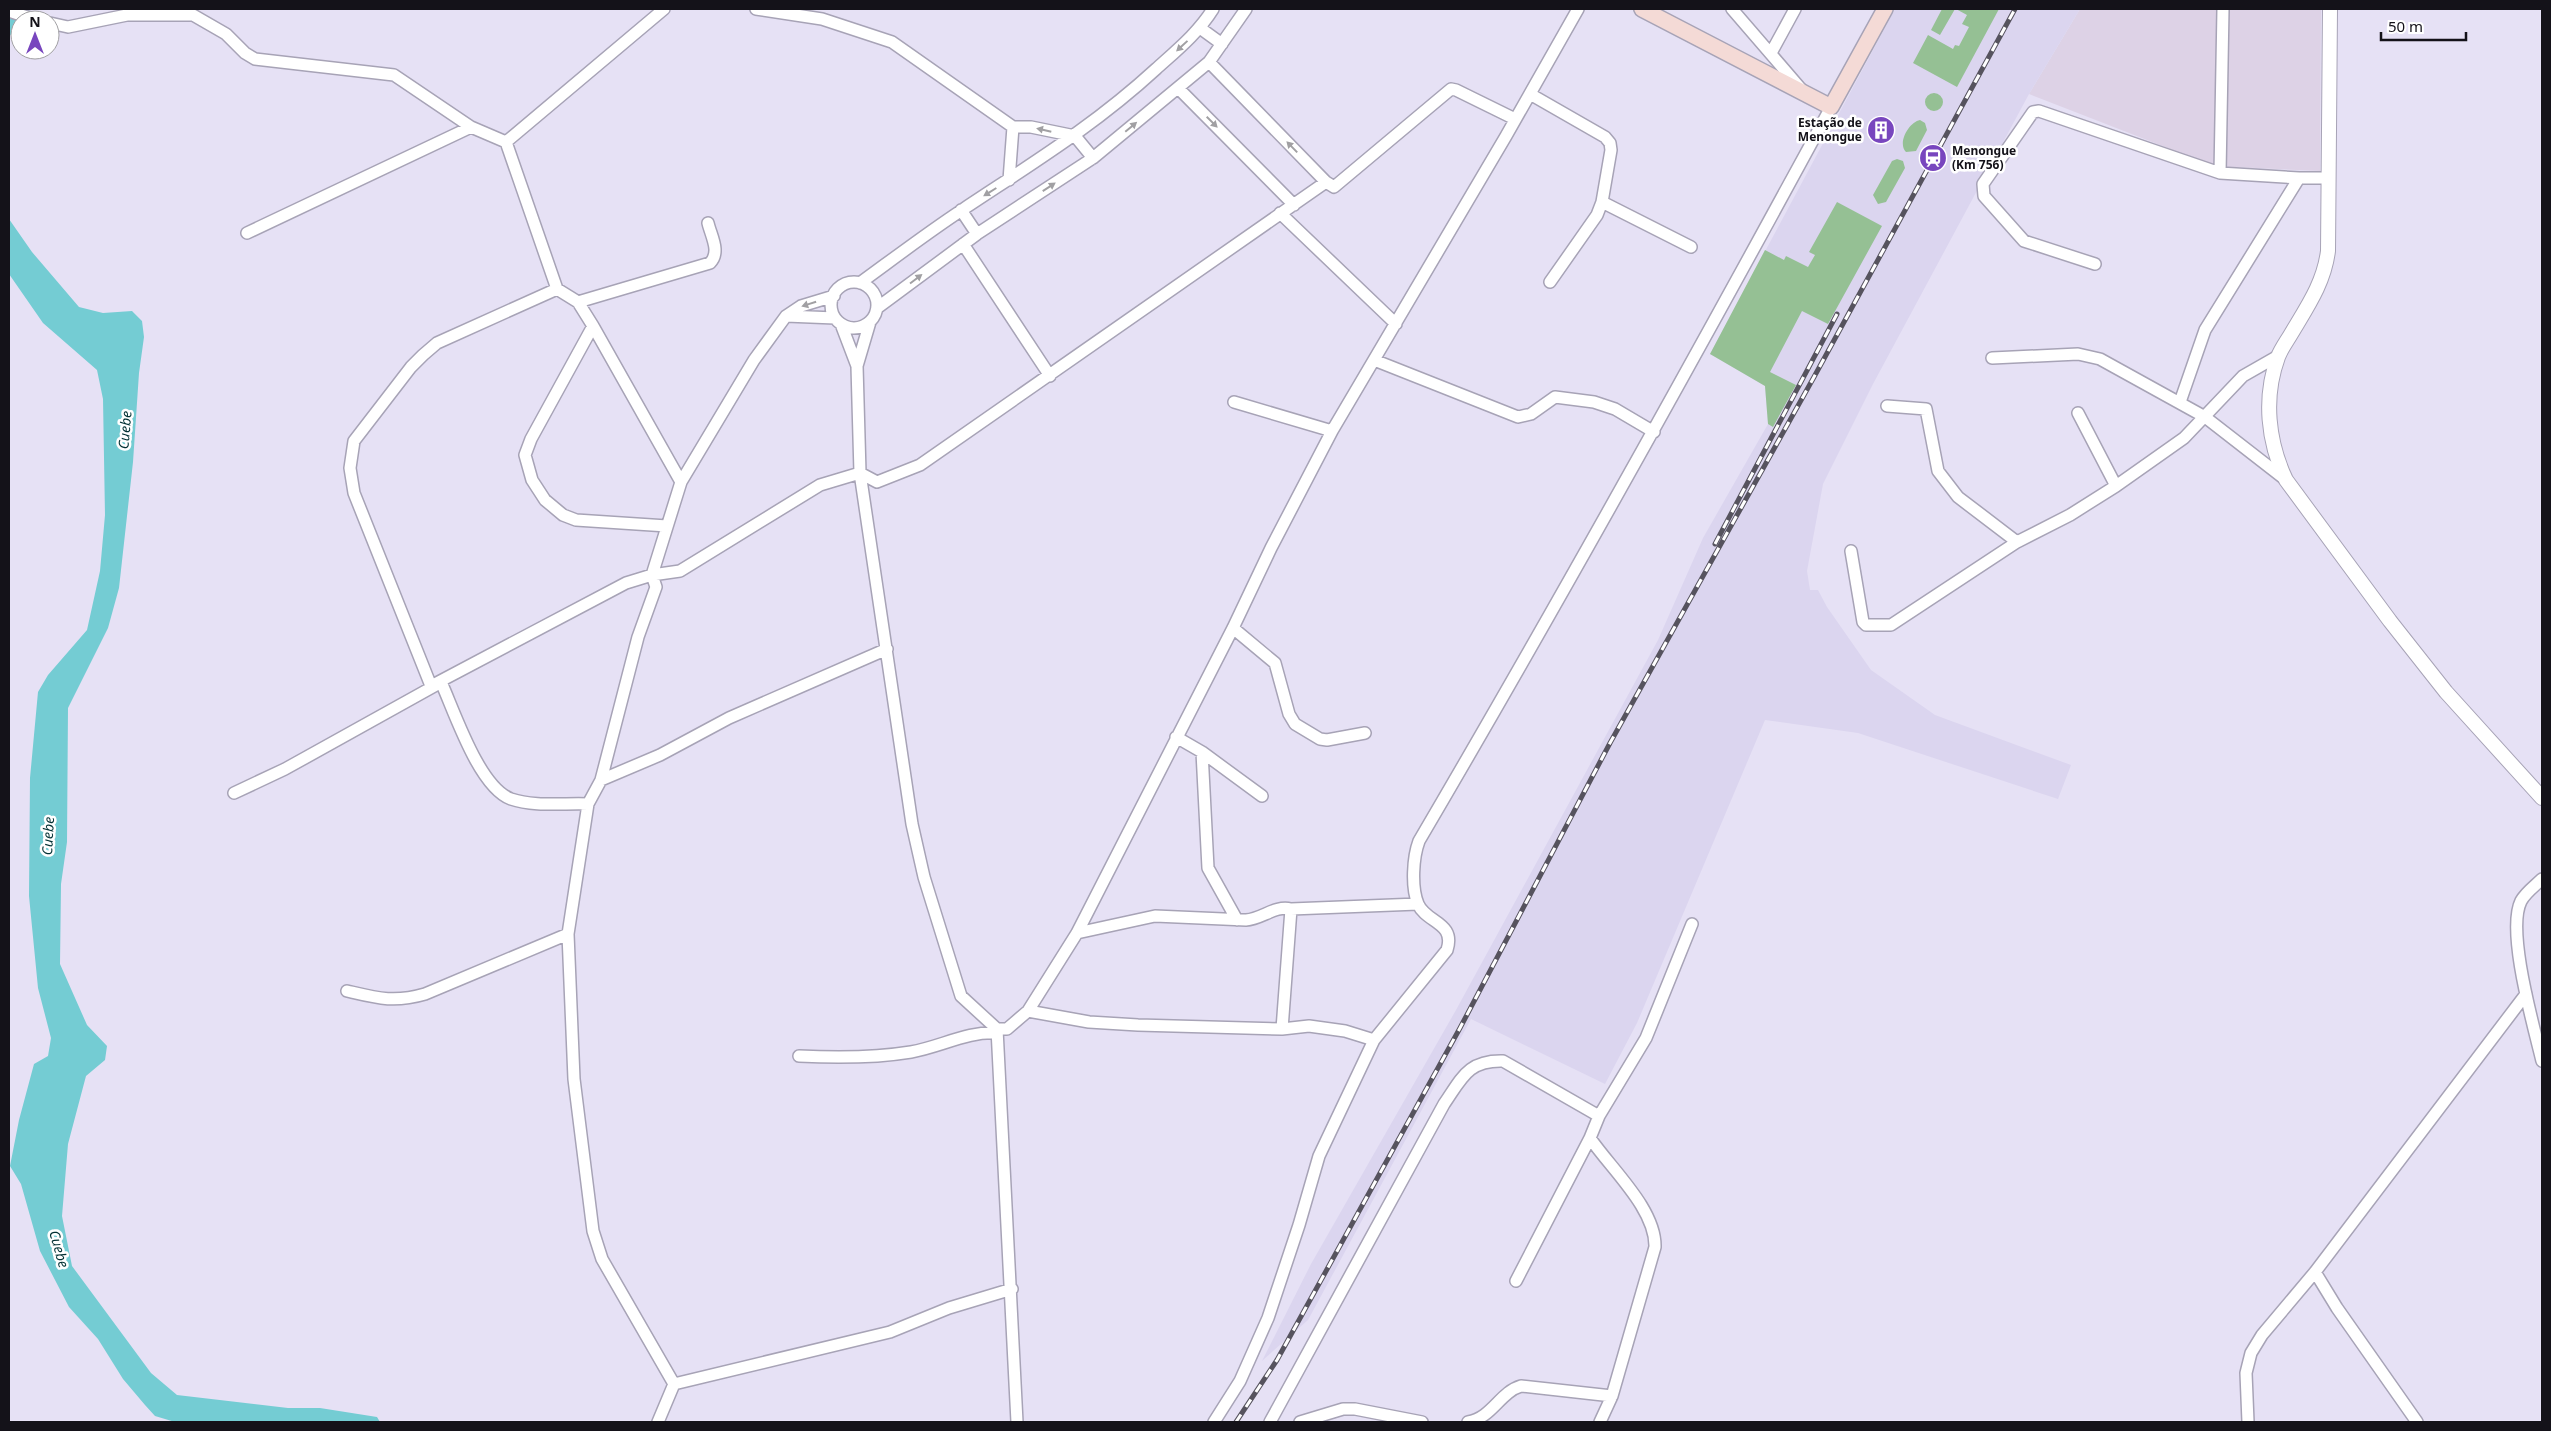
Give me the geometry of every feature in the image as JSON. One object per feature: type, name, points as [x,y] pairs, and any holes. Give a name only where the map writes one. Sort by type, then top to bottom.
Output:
[{"type":"main road","points":[[1642,9],[1832,107],[1885,9]]},
{"type":"street","points":[[506,142],[664,9]]},
{"type":"street","points":[[756,9],[822,19],[892,42],[1013,127],[1031,127],[1075,136],[1093,158]]},
{"type":"street","points":[[813,9],[822,19]]},
{"type":"street","points":[[674,1384],[602,1259],[593,1231],[574,1079],[568,934],[588,804],[601,780],[638,637],[656,587],[652,575],[681,482],[754,360],[786,316],[801,306],[834,296],[844,285],[860,283],[961,210],[1075,136],[1131,92],[1200,28],[1213,9]]},
{"type":"street","points":[[1017,1422],[1012,1289],[997,1031],[961,996],[945,950],[912,824],[860,473],[857,366],[870,322],[877,308],[977,234],[1093,158],[1209,62],[1246,9]]},
{"type":"street","points":[[799,1056],[840,1058],[883,1056],[913,1052],[979,1033],[1007,1029],[1028,1011],[1077,933],[1332,431],[1516,119],[1578,9]]},
{"type":"street","points":[[1732,9],[1803,92]]},
{"type":"street","points":[[1771,53],[1795,9]]},
{"type":"street","points":[[2220,173],[2223,9]]},
{"type":"street","points":[[2330,9],[2328,251],[2324,274],[2278,356],[2269,407],[2270,433],[2275,458],[2286,480],[2390,621],[2446,692],[2542,798]]},
{"type":"street","points":[[60,25],[68,27],[127,15],[193,15],[226,34],[245,53],[255,58],[394,75],[471,127],[506,142],[557,289],[578,302],[681,482]]},
{"type":"street","points":[[1200,28],[1222,44]]},
{"type":"street","points":[[1209,62],[1326,182],[1334,187],[1451,89],[1516,119]]},
{"type":"street","points":[[1178,88],[1294,205]]},
{"type":"street","points":[[1530,94],[1605,137],[1610,143],[1611,150],[1602,202],[1597,215],[1550,282]]},
{"type":"street","points":[[1214,1422],[1240,1381],[1268,1318],[1299,1225],[1319,1156],[1374,1040],[1447,950],[1449,944],[1446,931],[1418,904],[1414,872],[1419,841],[1530,653],[1654,432],[1832,107]]},
{"type":"street","points":[[2095,264],[2029,244],[1984,196],[1984,184],[2029,114],[2039,111],[2220,173],[2328,178]]},
{"type":"street","points":[[247,233],[471,127]]},
{"type":"street","points":[[1009,180],[1013,127]]},
{"type":"street","points":[[2180,402],[2205,330],[2299,178]]},
{"type":"street","points":[[234,793],[285,769],[436,684],[626,583],[652,575],[680,572],[820,486],[860,473],[877,482],[920,465],[1326,182]]},
{"type":"street","points":[[1602,202],[1691,247]]},
{"type":"street","points":[[961,210],[977,234]]},
{"type":"street","points":[[1280,213],[1396,324]]},
{"type":"street","points":[[578,302],[710,263],[714,259],[715,248],[708,223]]},
{"type":"street","points":[[963,244],[1050,376]]},
{"type":"street","points":[[860,283],[873,293],[877,308]]},
{"type":"street","points":[[557,289],[437,343],[410,367],[354,441],[350,468],[354,493],[436,684],[483,775],[500,793],[524,802],[588,804]]},
{"type":"street","points":[[834,296],[832,311],[857,366]]},
{"type":"street","points":[[786,316],[838,321],[855,328],[870,322]]},
{"type":"street","points":[[593,326],[531,439],[525,455],[532,480],[546,500],[563,515],[576,520],[667,526]]},
{"type":"street","points":[[1992,358],[2089,355],[2205,417],[2286,480]]},
{"type":"street","points":[[1851,551],[1863,622],[1866,625],[1885,626],[1897,622],[2017,542],[2070,515],[2116,486],[2177,443],[2205,417],[2243,376],[2278,356]]},
{"type":"street","points":[[1374,360],[1518,417],[1531,414],[1555,397],[1594,402],[1615,410],[1654,432]]},
{"type":"street","points":[[1234,402],[1332,431]]},
{"type":"street","points":[[1887,406],[1926,409],[1938,471],[1958,497],[2017,542]]},
{"type":"street","points":[[2078,414],[2116,486]]},
{"type":"street","points":[[1233,628],[1275,663],[1289,714],[1295,724],[1320,739],[1327,740],[1365,733]]},
{"type":"street","points":[[601,780],[660,755],[729,718],[887,649]]},
{"type":"street","points":[[1176,737],[1202,752],[1262,796]]},
{"type":"street","points":[[1202,752],[1208,868],[1236,920]]},
{"type":"street","points":[[2542,879],[2520,902],[2517,939],[2526,994],[2542,1061]]},
{"type":"street","points":[[1077,933],[1155,916],[1236,920],[1257,918],[1283,907],[1418,904]]},
{"type":"street","points":[[1282,1029],[1291,908]]},
{"type":"street","points":[[1516,1281],[1590,1138],[1599,1116],[1646,1038],[1692,924]]},
{"type":"street","points":[[347,990],[382,1000],[406,1000],[425,994],[568,934]]},
{"type":"street","points":[[2248,1422],[2246,1373],[2251,1353],[2262,1335],[2316,1272],[2526,994]]},
{"type":"street","points":[[1028,1011],[1089,1022],[1282,1029],[1309,1026],[1345,1031],[1374,1040]]},
{"type":"street","points":[[1270,1422],[1444,1104],[1462,1078],[1476,1065],[1486,1061],[1503,1061],[1599,1116]]},
{"type":"street","points":[[1590,1138],[1647,1215],[1655,1237],[1655,1247],[1612,1396],[1600,1422]]},
{"type":"street","points":[[2316,1272],[2337,1308],[2417,1422]]},
{"type":"street","points":[[674,1384],[890,1332],[949,1308],[1012,1289]]},
{"type":"street","points":[[658,1422],[674,1384]]},
{"type":"street","points":[[1468,1422],[1475,1421],[1486,1414],[1503,1401],[1508,1392],[1521,1386],[1612,1396]]},
{"type":"street","points":[[1300,1422],[1344,1409],[1355,1409],[1422,1422]]},
{"type":"shaded area","points":[[1895,9],[2080,9],[2029,94],[1873,384],[1823,484],[1807,571],[1810,590],[1818,590],[1827,607],[1871,670],[1935,715],[2071,765],[2058,799],[1858,733],[1765,720],[1637,1023],[1605,1084],[1471,1019],[1308,1320],[1262,1361],[1311,1264],[1456,1010],[1658,640],[1703,538],[1768,424],[1765,386],[1710,354]]},
{"type":"shaded area","points":[[2080,9],[2321,9],[2320,171],[2214,166],[2029,94]]},
{"type":"green space","points":[[1942,9],[1955,9],[1940,35],[1931,30]]},
{"type":"green space","points":[[1956,9],[1999,9],[1957,87],[1913,63],[1928,35],[1953,49],[1955,45],[1959,46],[1969,27],[1962,24],[1967,15]]},
{"type":"green space","points":[[1930,93],[1938,93],[1943,98],[1941,109],[1930,111],[1925,106],[1925,98]]},
{"type":"green space","points":[[1920,120],[1925,123],[1927,130],[1916,151],[1906,152],[1903,143],[1906,133],[1912,125]]},
{"type":"green space","points":[[1897,159],[1903,161],[1905,168],[1886,202],[1878,204],[1873,195],[1892,161]]},
{"type":"green space","points":[[1837,202],[1882,226],[1828,324],[1802,311],[1770,372],[1796,385],[1773,427],[1768,424],[1765,386],[1710,354],[1765,250],[1784,260],[1786,256],[1808,267],[1815,255],[1809,252]]},
{"type":"water","points":[[9,9],[30,9],[10,10],[9,36]]},
{"type":"water","name":"Cuebe","points":[[9,219],[32,252],[79,307],[103,313],[132,311],[142,321],[144,337],[119,588],[108,628],[68,708],[67,842],[61,884],[60,964],[87,1025],[107,1046],[105,1060],[86,1076],[68,1144],[62,1216],[72,1266],[151,1373],[177,1395],[288,1408],[320,1408],[377,1417],[380,1422],[175,1422],[155,1416],[123,1379],[98,1339],[69,1307],[40,1251],[21,1184],[10,1166],[19,1120],[34,1064],[48,1056],[51,1038],[38,988],[29,896],[30,778],[38,692],[48,675],[87,630],[100,571],[105,515],[103,399],[97,370],[43,323],[9,274]]},
{"type":"railway","points":[[1236,1422],[1277,1360],[1460,1028],[1610,743],[1814,377],[2015,9]]},
{"type":"railway","points":[[1715,544],[1837,314]]},
{"type":"place","name":"Estação de Menongue","points":[[1881,130]]},
{"type":"place","name":"Menongue (Km 756)","points":[[1933,158]]}]
